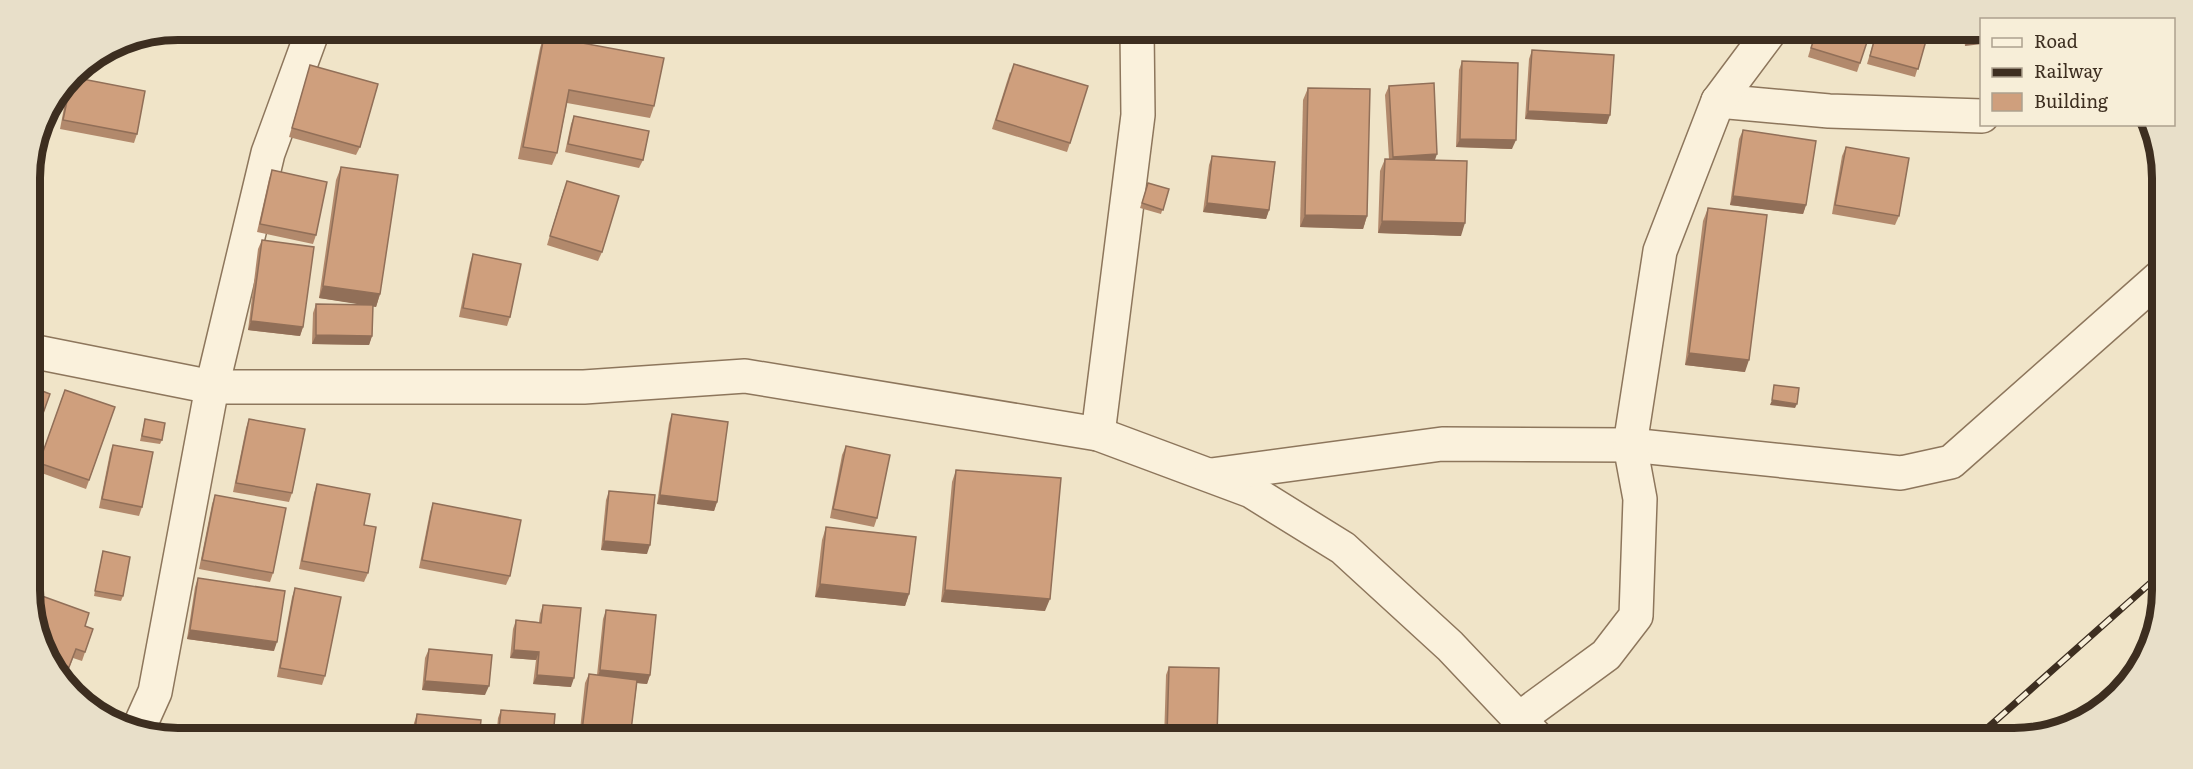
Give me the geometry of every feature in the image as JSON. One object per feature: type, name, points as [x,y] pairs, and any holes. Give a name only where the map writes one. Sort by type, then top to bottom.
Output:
[{"type":"street","points":[[1098,434],[1138,115],[1137,40]]},
{"type":"street","points":[[1530,728],[1606,655],[1636,616],[1640,499],[1630,445],[1659,252],[1718,101],[1763,40]]},
{"type":"street","points":[[141,724],[155,693],[212,387],[268,153],[309,41]]},
{"type":"street","points":[[1718,101],[1829,111],[1980,116]]},
{"type":"street","points":[[1208,475],[1442,444],[1630,445],[1901,473],[1951,462],[2152,284]]},
{"type":"street","points":[[41,353],[212,387],[584,387],[745,376],[1098,434],[1251,491],[1343,548],[1450,646],[1528,728]]},
{"type":"building","points":[[1814,40],[1868,40],[1860,63],[1811,48]]},
{"type":"building","points":[[1874,40],[1926,40],[1918,69],[1870,56]]},
{"type":"building","points":[[543,41],[570,41],[664,58],[654,106],[569,90],[557,153],[523,147]]},
{"type":"building","points":[[1532,50],[1614,55],[1610,115],[1528,111]]},
{"type":"building","points":[[1462,61],[1518,63],[1516,140],[1460,139]]},
{"type":"building","points":[[1014,64],[1088,86],[1070,143],[996,120]]},
{"type":"building","points":[[310,65],[378,84],[360,147],[292,128]]},
{"type":"building","points":[[83,79],[145,91],[137,134],[63,120],[68,95]]},
{"type":"building","points":[[1434,83],[1437,154],[1393,157],[1389,86]]},
{"type":"building","points":[[1308,88],[1370,89],[1367,216],[1305,215]]},
{"type":"building","points":[[574,116],[649,131],[643,160],[568,144]]},
{"type":"building","points":[[1743,130],[1816,141],[1806,205],[1733,196]]},
{"type":"building","points":[[1846,147],[1909,158],[1899,216],[1835,205]]},
{"type":"building","points":[[1212,156],[1275,162],[1269,210],[1207,203]]},
{"type":"building","points":[[1385,159],[1467,161],[1465,223],[1382,221]]},
{"type":"building","points":[[341,167],[398,175],[380,294],[323,286]]},
{"type":"building","points":[[272,170],[327,182],[316,235],[260,224]]},
{"type":"building","points":[[567,181],[619,196],[602,252],[550,236]]},
{"type":"building","points":[[1148,183],[1169,189],[1163,210],[1142,203]]},
{"type":"building","points":[[1708,208],[1767,215],[1749,360],[1689,353]]},
{"type":"building","points":[[262,240],[314,247],[303,327],[251,321]]},
{"type":"building","points":[[473,254],[521,264],[510,317],[463,308]]},
{"type":"building","points":[[316,304],[373,305],[372,336],[316,335]]},
{"type":"building","points":[[1774,385],[1799,388],[1797,404],[1772,400]]},
{"type":"building","points":[[40,390],[50,394],[40,421]]},
{"type":"building","points":[[65,390],[115,407],[89,480],[40,463]]},
{"type":"building","points":[[672,414],[728,422],[717,502],[660,495]]},
{"type":"building","points":[[145,419],[165,423],[162,440],[142,436]]},
{"type":"building","points":[[249,419],[305,429],[292,493],[236,483]]},
{"type":"building","points":[[113,445],[153,452],[142,507],[102,499]]},
{"type":"building","points":[[846,446],[890,455],[877,518],[833,509]]},
{"type":"building","points":[[956,470],[1061,478],[1050,599],[945,590]]},
{"type":"building","points":[[317,484],[370,494],[364,525],[376,527],[368,573],[302,561]]},
{"type":"building","points":[[609,491],[655,495],[650,545],[604,541]]},
{"type":"building","points":[[215,495],[286,508],[273,573],[202,560]]},
{"type":"building","points":[[433,503],[521,520],[510,576],[422,560]]},
{"type":"building","points":[[826,527],[916,537],[909,594],[820,584]]},
{"type":"building","points":[[103,551],[130,557],[123,596],[95,591]]},
{"type":"building","points":[[198,578],[285,591],[277,642],[190,630]]},
{"type":"building","points":[[295,588],[341,597],[325,676],[280,668]]},
{"type":"building","points":[[42,596],[89,613],[85,626],[93,629],[85,652],[76,649],[69,667],[63,665],[55,652],[43,618]]},
{"type":"building","points":[[543,605],[581,608],[574,678],[537,675],[539,652],[514,650],[516,620],[541,623]]},
{"type":"building","points":[[606,610],[656,615],[650,675],[600,670]]},
{"type":"building","points":[[429,649],[492,655],[489,686],[425,681]]},
{"type":"building","points":[[1169,667],[1219,668],[1217,728],[1167,728]]},
{"type":"building","points":[[589,674],[637,680],[631,728],[582,728]]},
{"type":"building","points":[[501,710],[555,714],[554,728],[499,728]]},
{"type":"building","points":[[417,714],[481,720],[480,728],[415,728]]},
{"type":"railway","points":[[1987,728],[2152,582]]}]
